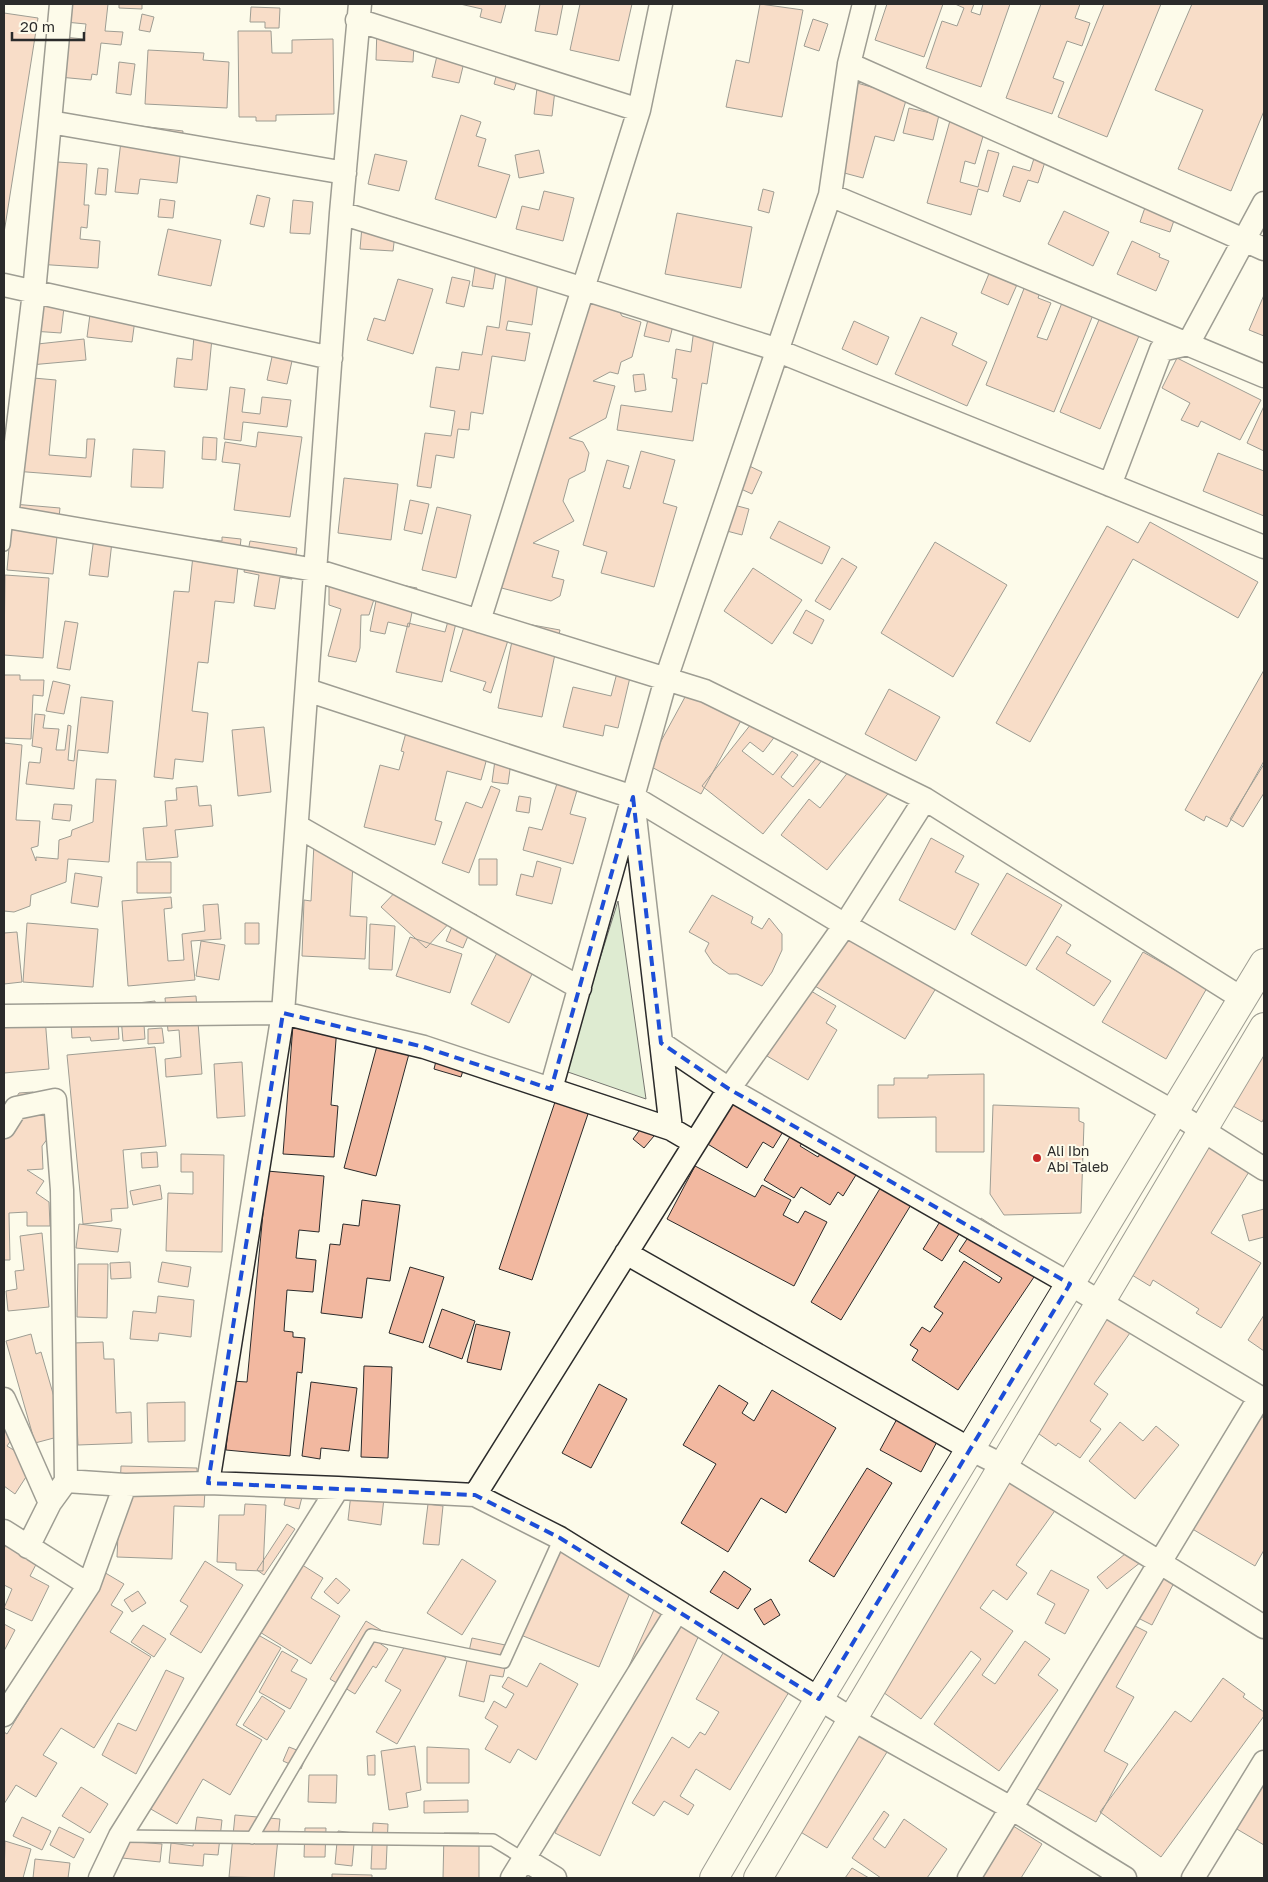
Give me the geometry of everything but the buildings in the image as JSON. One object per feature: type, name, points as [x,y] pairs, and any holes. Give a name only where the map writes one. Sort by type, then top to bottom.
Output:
[{"type":"main road","points":[[714,1878],[819,1699],[1264,963]]},
{"type":"main road","points":[[758,1878],[1264,1027]]},
{"type":"street","points":[[61,4],[34,292],[7,517],[315,570],[705,692],[925,798],[1243,999]]},
{"type":"street","points":[[479,621],[639,110],[661,4]]},
{"type":"street","points":[[552,1089],[666,679],[830,195],[848,64],[864,4]]},
{"type":"street","points":[[208,1483],[283,1013],[341,213],[359,12],[639,110]]},
{"type":"street","points":[[848,64],[1254,245]]},
{"type":"street","points":[[50,122],[345,173]]},
{"type":"street","points":[[830,195],[1264,376]]},
{"type":"street","points":[[1110,485],[1161,350],[1188,344],[1254,245],[1264,202]]},
{"type":"street","points":[[341,213],[777,350],[1264,547]]},
{"type":"street","points":[[4,285],[331,358]]},
{"type":"street","points":[[307,690],[633,798],[845,925],[1174,1112],[1264,1169]]},
{"type":"street","points":[[633,798],[671,1128]]},
{"type":"street","points":[[475,1495],[729,1089],[845,925],[925,798]]},
{"type":"street","points":[[297,826],[580,988]]},
{"type":"street","points":[[4,1016],[283,1013],[424,1047],[671,1128],[695,1143]]},
{"type":"street","points":[[661,1043],[729,1089],[1070,1284],[1262,1399],[968,1878]]},
{"type":"street","points":[[4,1127],[16,1108],[55,1100],[62,1190],[66,1481],[50,1503],[28,1547]]},
{"type":"street","points":[[626,1253],[970,1449],[1002,1465],[1264,1627]]},
{"type":"street","points":[[4,1399],[50,1503]]},
{"type":"street","points":[[66,1481],[125,1485],[208,1483],[475,1495],[560,1538],[852,1719],[1011,1808],[1125,1878]]},
{"type":"street","points":[[4,1715],[89,1585],[125,1485]]},
{"type":"street","points":[[100,1878],[120,1836],[338,1488]]},
{"type":"street","points":[[4,1532],[89,1585]]},
{"type":"street","points":[[512,1878],[677,1611]]},
{"type":"street","points":[[1193,1878],[1264,1762]]},
{"type":"street","points":[[524,1859],[555,1878]]},
{"type":"lane","points":[[4,545],[7,517]]},
{"type":"lane","points":[[252,1838],[371,1635],[504,1662],[560,1538]]},
{"type":"lane","points":[[120,1836],[492,1840],[524,1859]]},
{"type":"highlighted area","points":[[633,797],[661,1043],[729,1089],[1070,1284],[819,1699],[560,1538],[475,1495],[208,1483],[283,1013],[424,1047],[551,1089]]},
{"type":"green space","points":[[618,901],[646,1099],[565,1071]]},
{"type":"place","name":"Ali Ibn Abi Taleb","points":[[1037,1158]]}]
